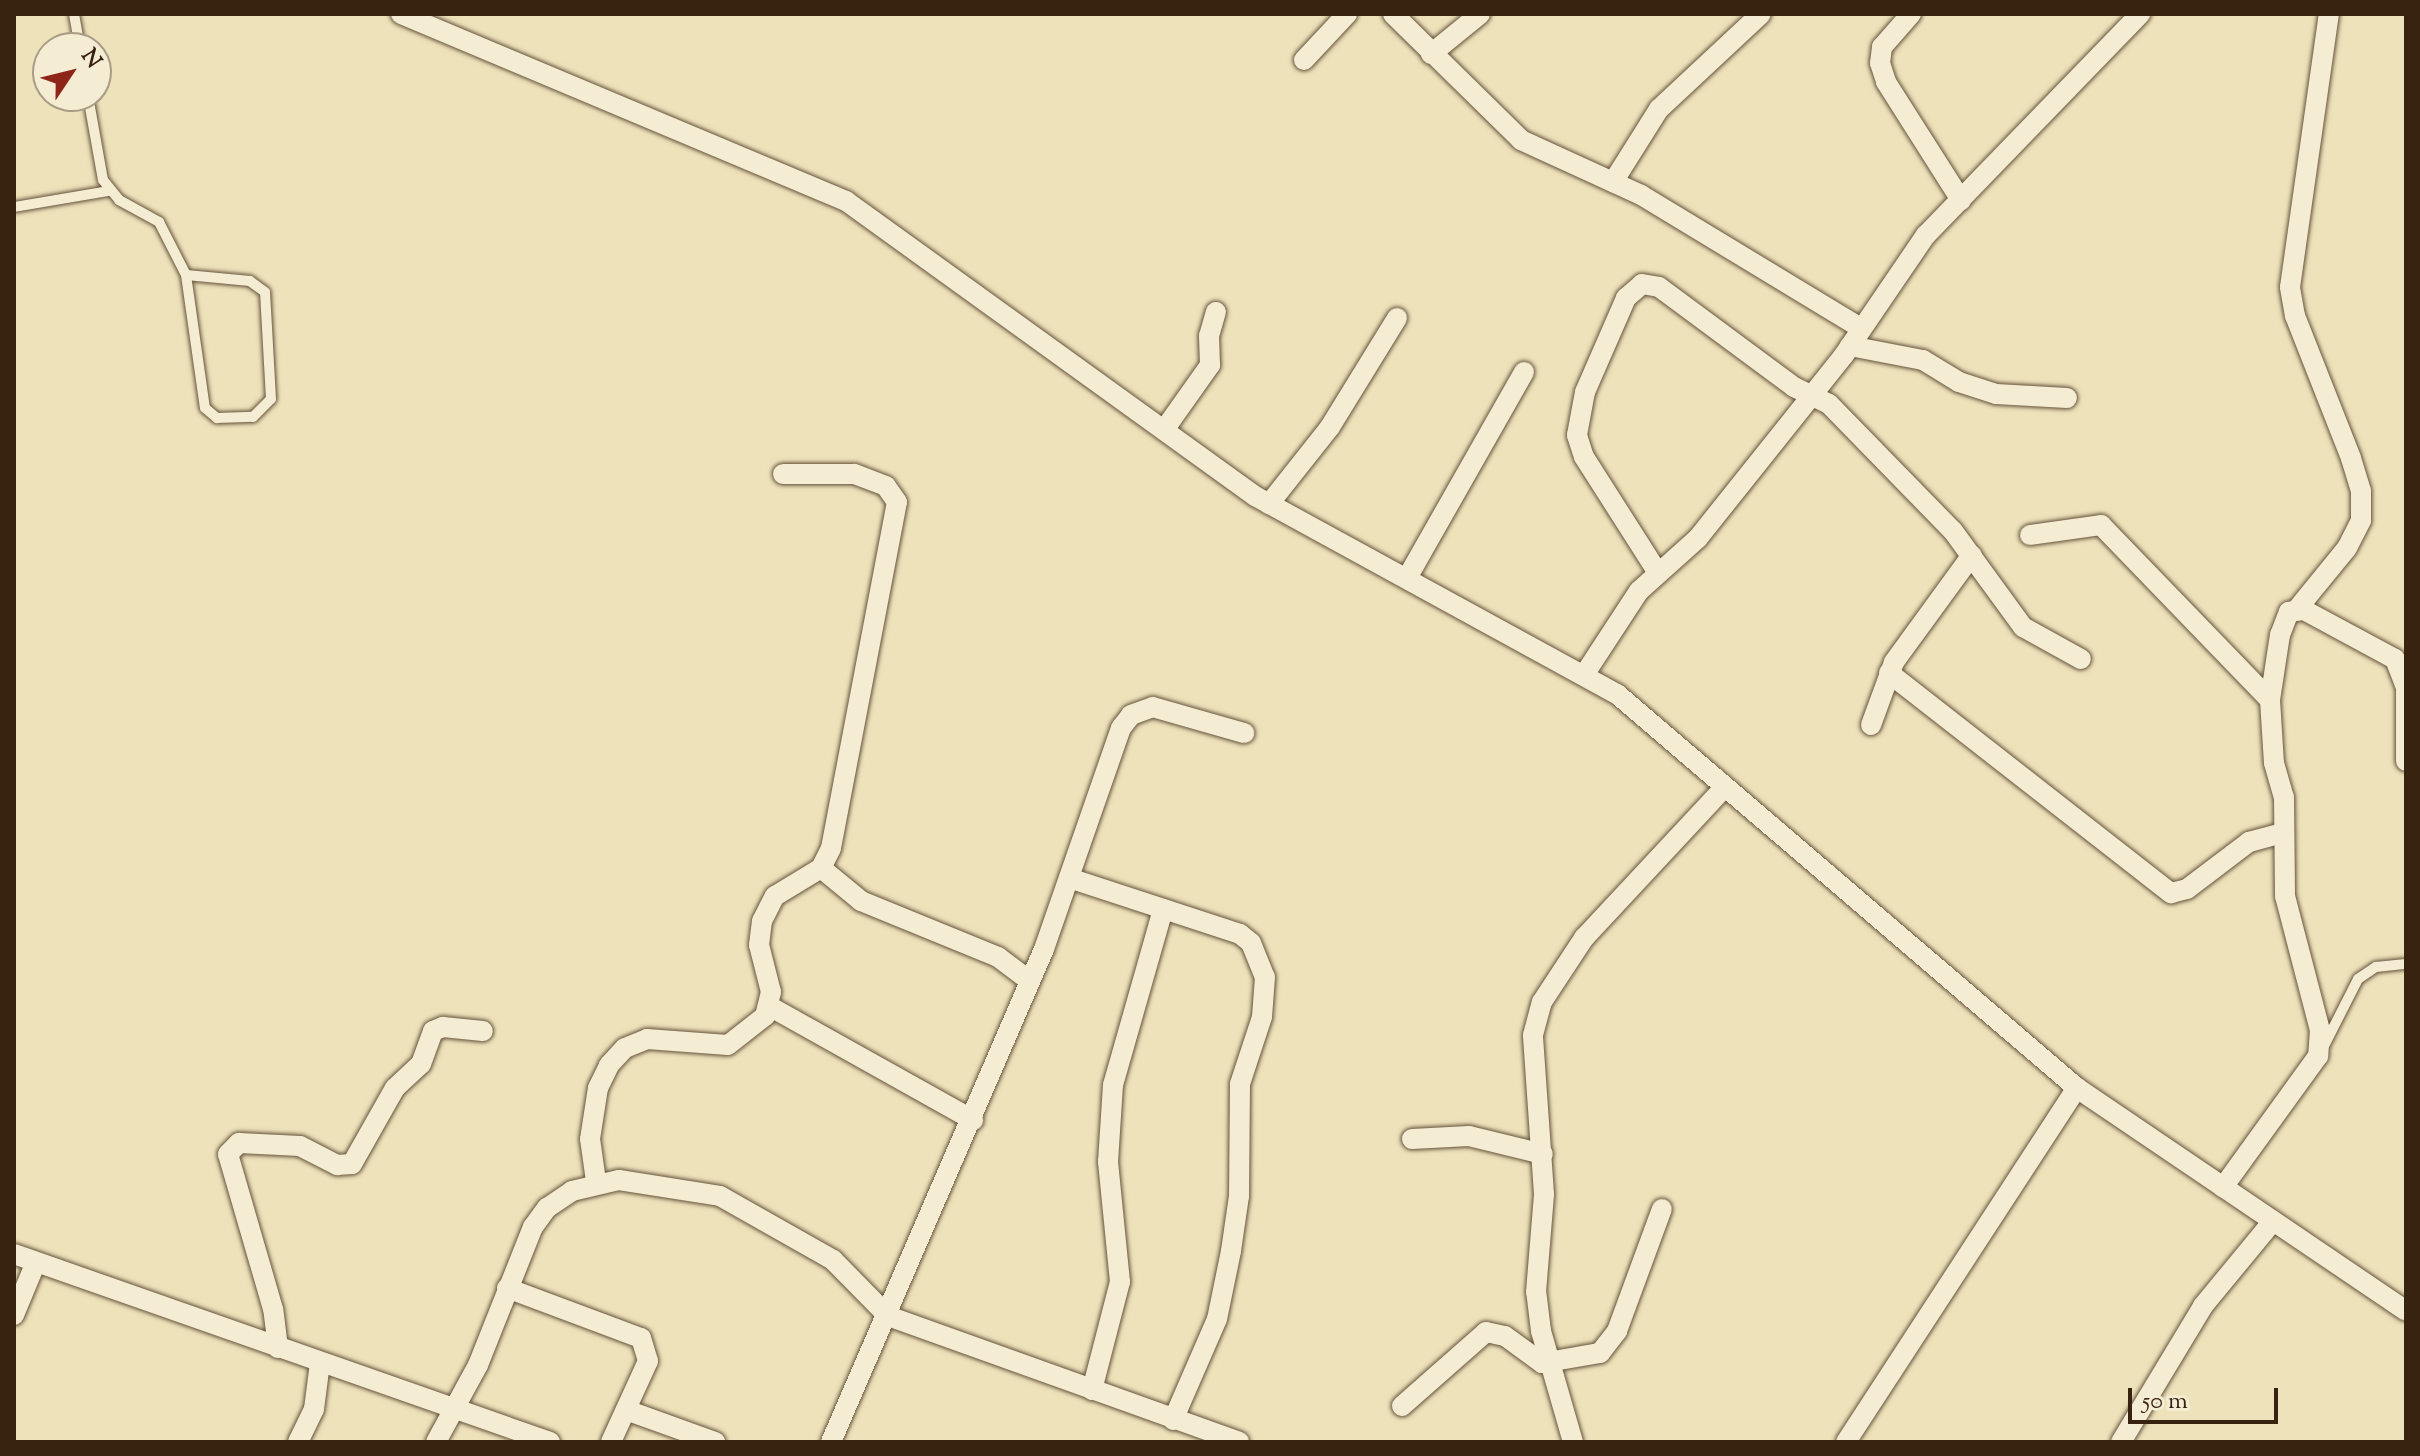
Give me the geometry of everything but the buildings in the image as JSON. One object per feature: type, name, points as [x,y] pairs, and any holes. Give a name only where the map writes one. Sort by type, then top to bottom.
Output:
[{"type":"street","points":[[401,14],[846,201],[1269,504],[1617,694],[2077,1088],[2406,1311]]},
{"type":"street","points":[[1304,60],[1347,14]]},
{"type":"street","points":[[1393,14],[1521,140],[1613,182],[1856,337],[1923,360],[1959,382],[1996,394],[2046,401],[2067,398]]},
{"type":"street","points":[[1431,54],[1480,14]]},
{"type":"street","points":[[1613,182],[1659,109],[1761,14]]},
{"type":"street","points":[[1911,14],[1882,47],[1880,63],[1886,82],[1961,200]]},
{"type":"street","points":[[1584,675],[1639,591],[1698,538],[1891,291],[1911,255],[2140,14]]},
{"type":"street","points":[[2223,1187],[2318,1056],[2320,1030],[2285,896],[2284,797],[2274,763],[2270,700],[2280,635],[2289,612],[2298,608],[2347,548],[2361,520],[2361,491],[2351,458],[2295,316],[2290,287],[2329,14]]},
{"type":"street","points":[[1658,573],[1584,457],[1577,435],[1585,392],[1634,289],[1642,284],[1659,287],[1794,387],[1813,394],[1972,555],[2023,627],[2049,646],[2081,659]]},
{"type":"street","points":[[1164,430],[1210,365],[1209,336],[1216,312]]},
{"type":"street","points":[[1269,504],[1330,427],[1397,318]]},
{"type":"street","points":[[1407,578],[1524,372]]},
{"type":"street","points":[[596,1181],[590,1139],[598,1088],[609,1065],[625,1048],[647,1039],[720,1047],[756,1023],[769,1006],[759,945],[762,921],[782,889],[821,868],[831,848],[897,502],[886,486],[854,474],[783,474]]},
{"type":"street","points":[[2030,535],[2101,525],[2270,700]]},
{"type":"street","points":[[1871,725],[1889,673],[1972,555]]},
{"type":"street","points":[[2298,608],[2395,659],[2406,687],[2406,761]]},
{"type":"street","points":[[1889,673],[2171,893],[2187,889],[2249,842],[2283,833]]},
{"type":"street","points":[[831,1442],[973,1120],[1030,981],[1121,728],[1131,715],[1153,707],[1244,733]]},
{"type":"street","points":[[1573,1442],[1550,1364],[1536,1292],[1543,1154],[1533,1046],[1542,1002],[1584,938],[1724,788]]},
{"type":"street","points":[[821,868],[861,901],[998,957],[1030,981]]},
{"type":"street","points":[[1069,878],[1240,934],[1251,943],[1265,977],[1262,1017],[1240,1084],[1239,1196],[1217,1319],[1173,1420]]},
{"type":"street","points":[[1092,1390],[1120,1282],[1108,1162],[1113,1085],[1163,909]]},
{"type":"street","points":[[769,1006],[973,1120]]},
{"type":"street","points":[[278,1348],[273,1309],[228,1154],[239,1143],[300,1146],[337,1165],[352,1164],[395,1088],[421,1064],[433,1031],[443,1027],[483,1031]]},
{"type":"street","points":[[1846,1442],[2077,1088]]},
{"type":"street","points":[[1412,1139],[1469,1136],[1543,1154]]},
{"type":"street","points":[[436,1442],[478,1365],[523,1245],[547,1208],[596,1181],[720,1196],[833,1260],[888,1316],[1239,1442]]},
{"type":"street","points":[[1402,1406],[1486,1332],[1505,1336],[1534,1360],[1550,1364],[1588,1359],[1612,1342],[1662,1209]]},
{"type":"street","points":[[2121,1442],[2203,1306],[2273,1221]]},
{"type":"street","points":[[14,1254],[550,1442]]},
{"type":"street","points":[[14,1315],[36,1262]]},
{"type":"street","points":[[507,1288],[641,1338],[648,1361],[611,1442]]},
{"type":"street","points":[[298,1442],[314,1409],[320,1363]]},
{"type":"street","points":[[626,1410],[715,1442]]},
{"type":"lane","points":[[92,112],[109,191]]},
{"type":"lane","points":[[14,207],[109,191],[159,222],[186,275],[205,408],[217,418],[253,417],[271,399],[265,292],[250,281],[186,275]]},
{"type":"lane","points":[[2318,1056],[2358,979],[2376,967],[2406,964]]}]
